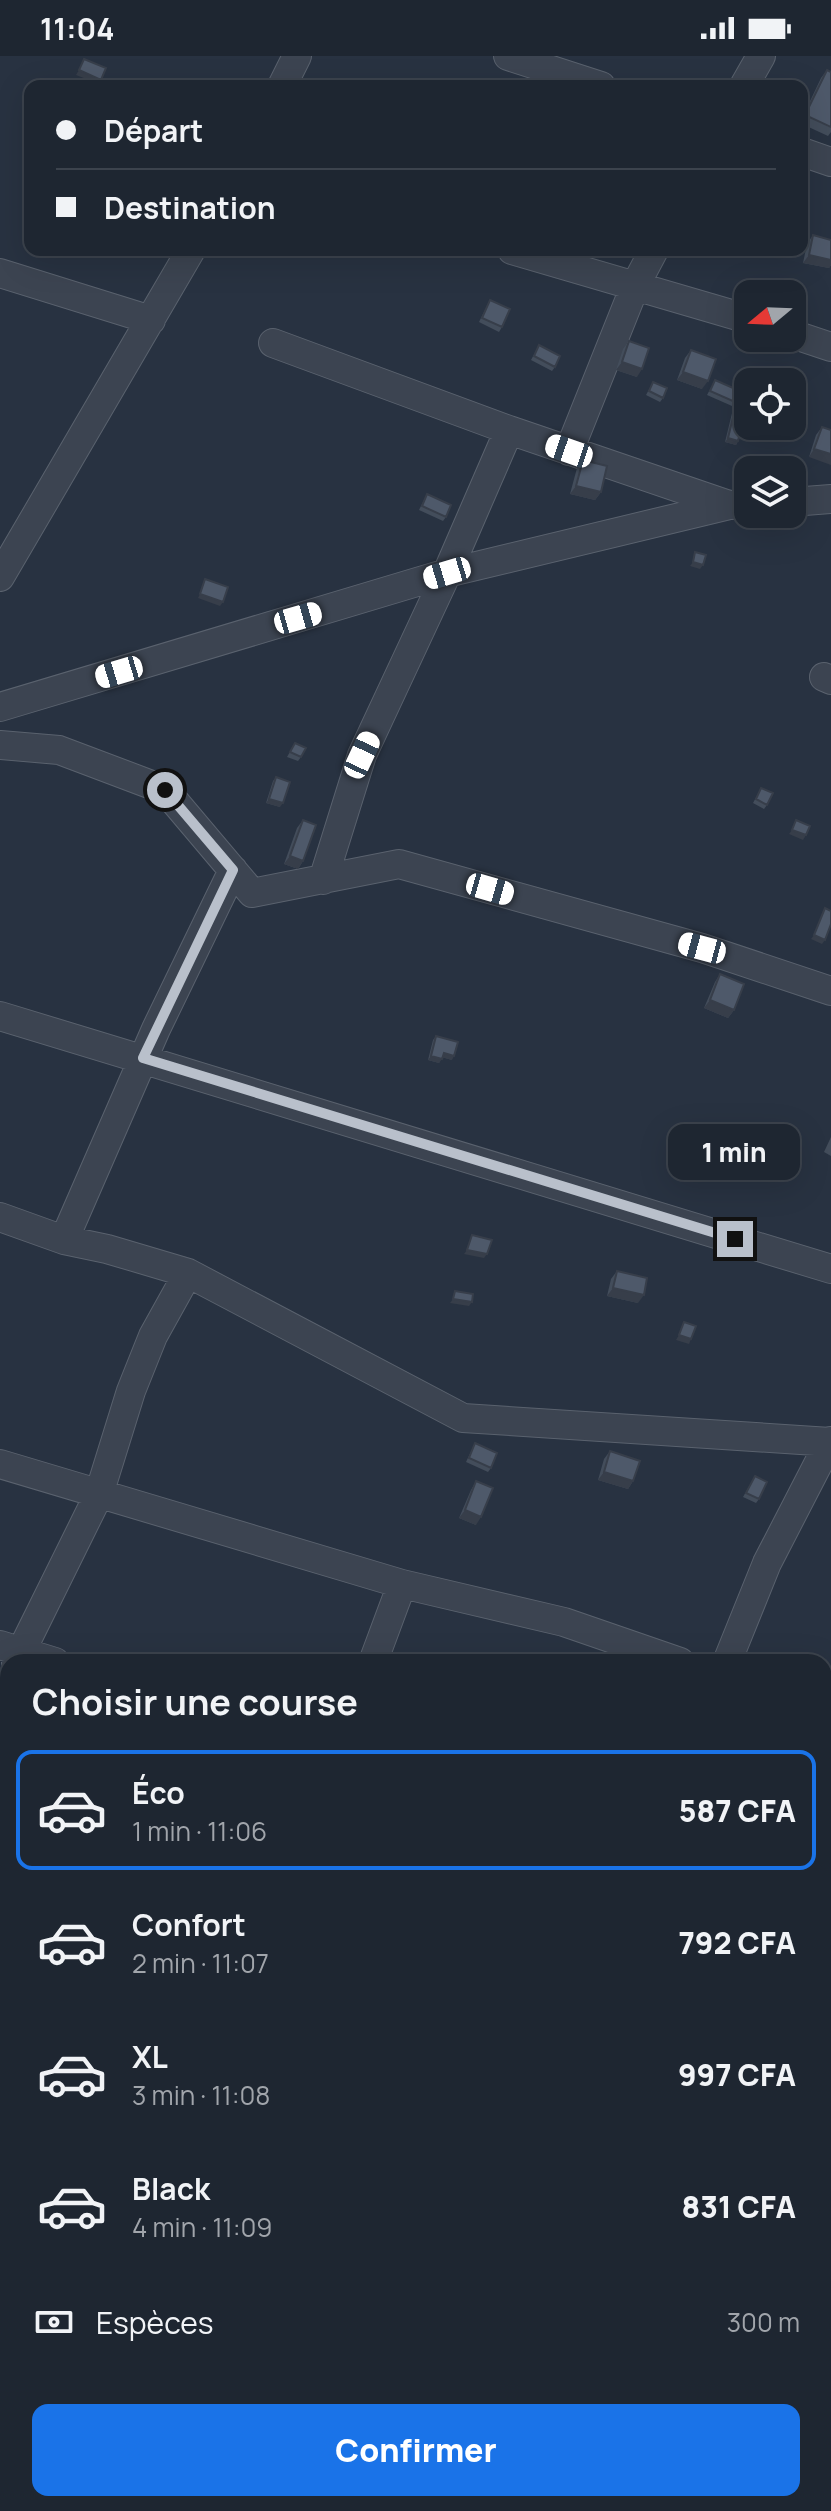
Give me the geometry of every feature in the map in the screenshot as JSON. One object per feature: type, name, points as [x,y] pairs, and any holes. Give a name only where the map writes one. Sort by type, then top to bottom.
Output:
[{"type":"street","points":[[285,80],[297,56]]},
{"type":"street","points":[[508,56],[582,80]]},
{"type":"street","points":[[747,80],[761,56]]},
{"type":"street","points":[[808,154],[831,162]]},
{"type":"street","points":[[0,577],[188,256]]},
{"type":"street","points":[[532,256],[734,315]]},
{"type":"street","points":[[569,451],[635,286],[651,256]]},
{"type":"street","points":[[0,273],[151,320]]},
{"type":"street","points":[[806,339],[831,347]]},
{"type":"street","points":[[273,343],[569,451],[734,503]]},
{"type":"street","points":[[323,880],[362,755],[447,573],[509,430]]},
{"type":"street","points":[[806,501],[831,499]]},
{"type":"street","points":[[0,707],[447,573],[734,506]]},
{"type":"street","points":[[0,745],[59,750],[165,790],[252,893],[399,864],[702,948],[831,991]]},
{"type":"street","points":[[64,1240],[143,1058],[233,870]]},
{"type":"street","points":[[0,1016],[831,1269]]},
{"type":"street","points":[[0,1217],[64,1240],[188,1273],[463,1418],[831,1442],[767,1563],[730,1654]]},
{"type":"street","points":[[12,1653],[99,1494],[131,1391],[153,1336],[188,1273]]},
{"type":"street","points":[[0,1464],[402,1584],[564,1622],[657,1654]]},
{"type":"street","points":[[376,1654],[402,1584]]},
{"type":"building","points":[[84,59],[106,68],[101,80],[79,70]]},
{"type":"building","points":[[827,70],[831,72],[831,127],[808,116],[808,109]]},
{"type":"building","points":[[813,235],[831,240],[831,260],[809,255]]},
{"type":"building","points":[[490,300],[510,309],[502,327],[482,318]]},
{"type":"building","points":[[629,341],[649,348],[642,369],[622,362]]},
{"type":"building","points":[[539,345],[560,356],[555,367],[534,356]]},
{"type":"building","points":[[691,350],[716,359],[708,381],[683,372]]},
{"type":"building","points":[[715,380],[734,388],[734,402],[710,391]]},
{"type":"building","points":[[653,382],[667,388],[663,398],[649,391]]},
{"type":"building","points":[[734,413],[734,440],[728,438]]},
{"type":"building","points":[[822,427],[831,430],[831,454],[814,449]]},
{"type":"building","points":[[583,460],[607,466],[601,492],[576,486]]},
{"type":"building","points":[[427,494],[451,505],[446,517],[422,506]]},
{"type":"building","points":[[695,552],[706,555],[703,565],[693,562]]},
{"type":"building","points":[[205,579],[228,587],[223,602],[200,594]]},
{"type":"building","points":[[295,743],[306,748],[301,757],[290,752]]},
{"type":"building","points":[[276,777],[290,782],[283,803],[269,799]]},
{"type":"building","points":[[761,788],[773,793],[767,805],[756,799]]},
{"type":"building","points":[[303,820],[316,825],[303,861],[290,856]]},
{"type":"building","points":[[796,820],[810,826],[806,835],[792,830]]},
{"type":"building","points":[[825,908],[831,911],[831,924],[825,940],[814,935]]},
{"type":"building","points":[[720,974],[744,984],[734,1010],[710,1000]]},
{"type":"building","points":[[436,1036],[458,1042],[454,1056],[444,1053],[442,1059],[431,1056]]},
{"type":"building","points":[[472,1235],[492,1240],[487,1254],[467,1250]]},
{"type":"building","points":[[617,1271],[647,1278],[644,1295],[613,1288]]},
{"type":"building","points":[[455,1291],[473,1294],[472,1302],[453,1299]]},
{"type":"building","points":[[684,1322],[696,1326],[691,1339],[679,1335]]},
{"type":"building","points":[[475,1443],[497,1453],[491,1468],[469,1458]]},
{"type":"building","points":[[610,1451],[640,1461],[633,1481],[604,1472]]},
{"type":"building","points":[[755,1476],[767,1482],[759,1499],[746,1493]]},
{"type":"building","points":[[476,1481],[493,1488],[481,1517],[465,1510]]},
{"type":"route","points":[[165,790],[233,870],[143,1058],[735,1239]]}]
